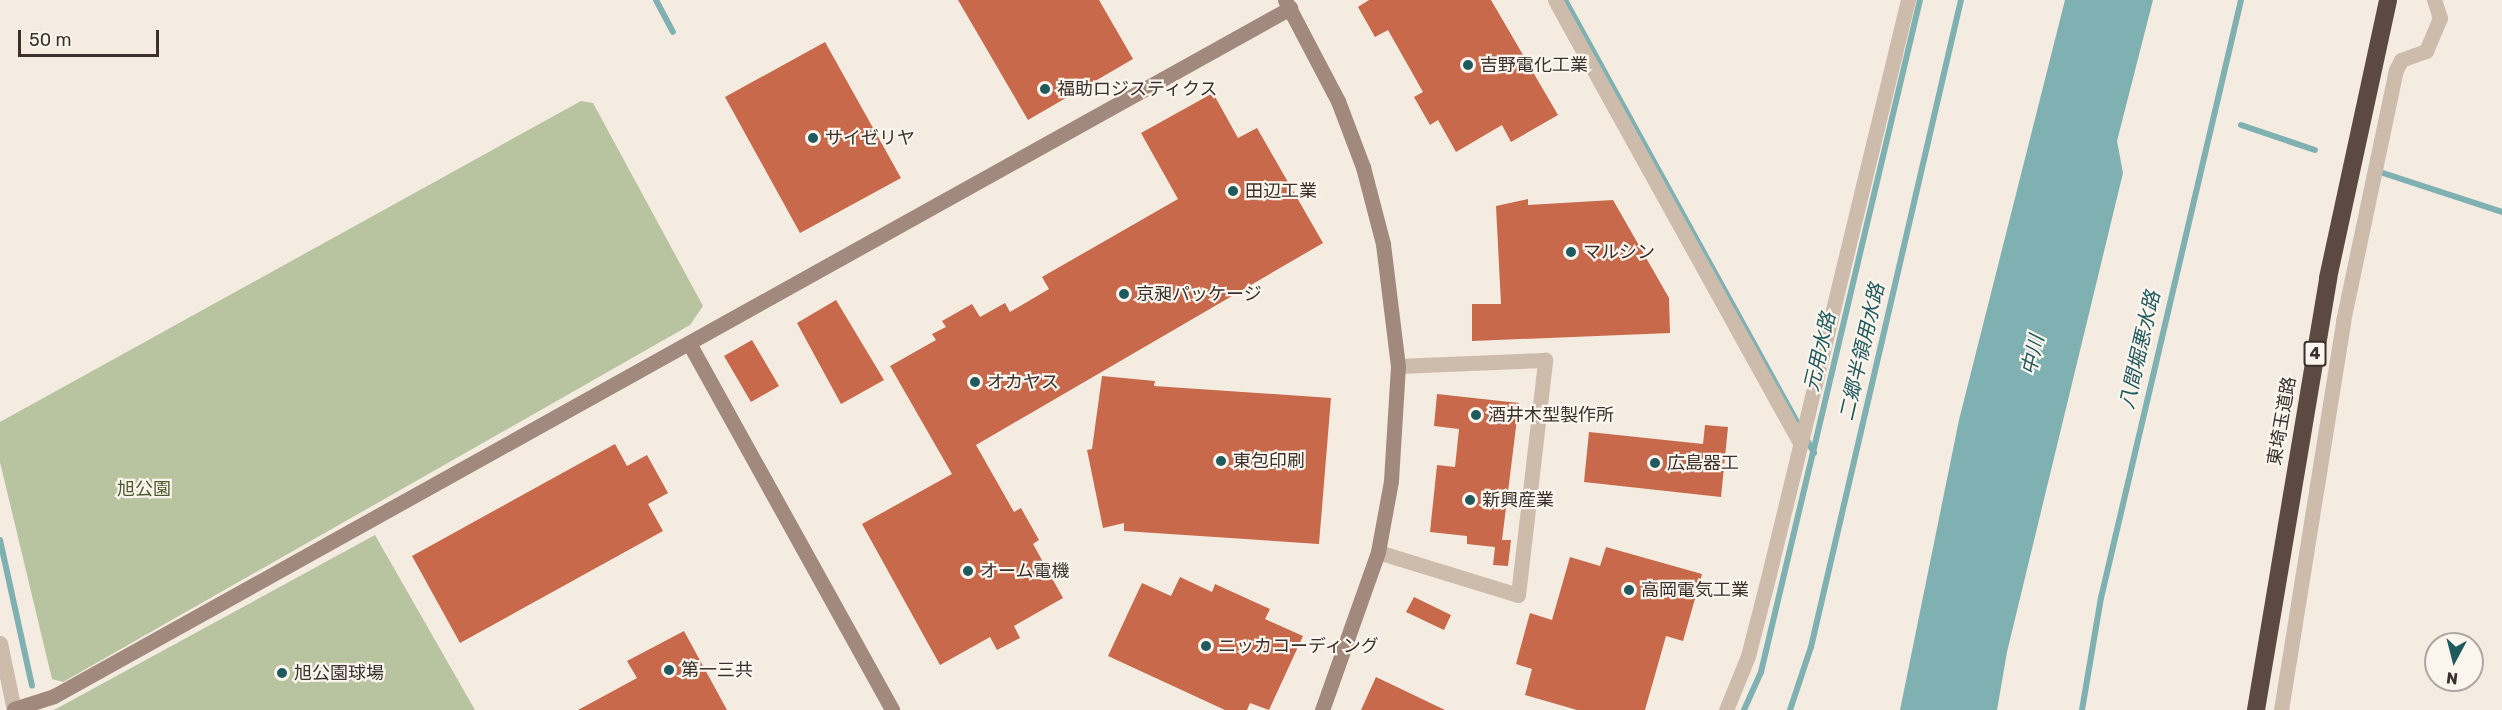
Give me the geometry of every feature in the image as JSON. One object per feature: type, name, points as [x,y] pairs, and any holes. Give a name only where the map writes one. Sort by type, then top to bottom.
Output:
[{"type":"highway","name":"東埼玉道路","points":[[2256,710],[2328,278],[2388,0]]},
{"type":"street","points":[[1555,0],[1799,441]]},
{"type":"street","points":[[1726,710],[1748,656],[1908,0]]},
{"type":"street","points":[[2281,710],[2343,321],[2391,93],[2401,60],[2426,51],[2440,18],[2434,0]]},
{"type":"street","points":[[0,643],[14,709],[42,701],[690,345],[1288,4],[1338,101],[1363,167],[1383,244],[1398,366],[1392,470],[1378,552],[1322,710]]},
{"type":"street","points":[[690,345],[892,710]]},
{"type":"street","points":[[1378,552],[1518,595],[1545,360],[1398,366]]},
{"type":"green space","name":"旭公園","points":[[581,101],[593,103],[703,306],[690,325],[63,682],[52,679],[0,462],[0,422]]},
{"type":"green space","points":[[375,535],[475,710],[54,710]]},
{"type":"water","name":"中川","points":[[2065,0],[2153,0],[2117,141],[2123,173],[2007,652],[1997,710],[1900,710],[1959,420]]},
{"type":"building","name":"福助ロジスティクス","points":[[958,0],[1099,0],[1133,59],[1028,120]]},
{"type":"building","name":"吉野電化工業","points":[[1369,0],[1491,0],[1558,115],[1511,142],[1502,125],[1456,152],[1438,120],[1430,125],[1414,97],[1423,92],[1388,30],[1375,37],[1358,7]]},
{"type":"building","name":"サイゼリヤ","points":[[825,42],[901,178],[800,233],[725,97]]},
{"type":"building","points":[[1213,93],[1238,138],[1257,128],[1323,243],[976,445],[1014,512],[1021,508],[1039,540],[1033,544],[1063,598],[1014,626],[1020,638],[997,650],[990,637],[940,665],[862,524],[952,474],[890,366],[936,340],[932,334],[946,327],[942,321],[972,304],[980,317],[1005,303],[1010,312],[1049,289],[1042,277],[1178,199],[1141,133]]},
{"type":"building","name":"マルシン","points":[[1528,199],[1528,205],[1613,200],[1669,298],[1670,333],[1472,341],[1472,304],[1501,304],[1496,206]]},
{"type":"building","points":[[836,300],[884,380],[841,404],[797,323]]},
{"type":"building","points":[[752,340],[779,386],[751,402],[724,356]]},
{"type":"building","name":"東包印刷","points":[[1102,376],[1155,381],[1154,386],[1331,398],[1319,544],[1124,531],[1124,523],[1103,528],[1087,450],[1092,449]]},
{"type":"building","name":"新興産業","points":[[1437,394],[1519,403],[1502,540],[1511,540],[1508,566],[1493,565],[1495,547],[1467,544],[1467,536],[1430,532],[1437,465],[1455,467],[1459,429],[1434,426]]},
{"type":"building","name":"広島器工","points":[[1705,425],[1728,427],[1721,497],[1584,482],[1589,432],[1703,444]]},
{"type":"building","points":[[615,444],[627,466],[647,455],[668,493],[648,504],[663,531],[460,643],[412,556]]},
{"type":"building","points":[[1606,547],[1702,574],[1683,641],[1666,636],[1645,710],[1577,710],[1525,695],[1532,669],[1516,664],[1530,613],[1552,620],[1570,557],[1600,566]]},
{"type":"building","name":"ニッカコーディング","points":[[1180,577],[1212,592],[1215,584],[1270,609],[1265,619],[1303,636],[1269,710],[1250,703],[1247,710],[1225,710],[1108,656],[1142,583],[1171,596]]},
{"type":"building","points":[[1414,597],[1451,615],[1444,630],[1406,612]]},
{"type":"building","name":"第一三共","points":[[684,631],[727,710],[578,710],[637,678],[627,661]]},
{"type":"building","points":[[1376,677],[1445,710],[1361,710]]},
{"type":"waterway","points":[[656,0],[673,32]]},
{"type":"waterway","points":[[1565,0],[1814,453]]},
{"type":"waterway","name":"元用水路","points":[[1744,710],[1761,672],[1920,0]]},
{"type":"waterway","name":"二郷半領用水路","points":[[1790,710],[1811,647],[1961,0]]},
{"type":"waterway","name":"八間堀悪水路","points":[[2082,710],[2101,598],[2241,0]]},
{"type":"waterway","points":[[2241,125],[2315,150]]},
{"type":"waterway","points":[[2383,173],[2502,212]]},
{"type":"waterway","points":[[0,540],[32,686]]},
{"type":"place","name":"吉野電化工業","points":[[1468,65]]},
{"type":"place","name":"福助ロジスティクス","points":[[1045,89]]},
{"type":"place","name":"サイゼリヤ","points":[[813,138]]},
{"type":"place","name":"田辺工業","points":[[1233,191]]},
{"type":"place","name":"マルシン","points":[[1571,252]]},
{"type":"place","name":"京昶パッケージ","points":[[1124,294]]},
{"type":"place","name":"オカヤス","points":[[975,382]]},
{"type":"place","name":"酒井木型製作所","points":[[1476,415]]},
{"type":"place","name":"東包印刷","points":[[1221,461]]},
{"type":"place","name":"広島器工","points":[[1655,463]]},
{"type":"place","name":"新興産業","points":[[1470,500]]},
{"type":"place","name":"オーム電機","points":[[968,571]]},
{"type":"place","name":"高岡電気工業","points":[[1629,590]]},
{"type":"place","name":"ニッカコーディング","points":[[1206,646]]},
{"type":"place","name":"第一三共","points":[[669,670]]},
{"type":"place","name":"旭公園球場","points":[[282,673]]}]
